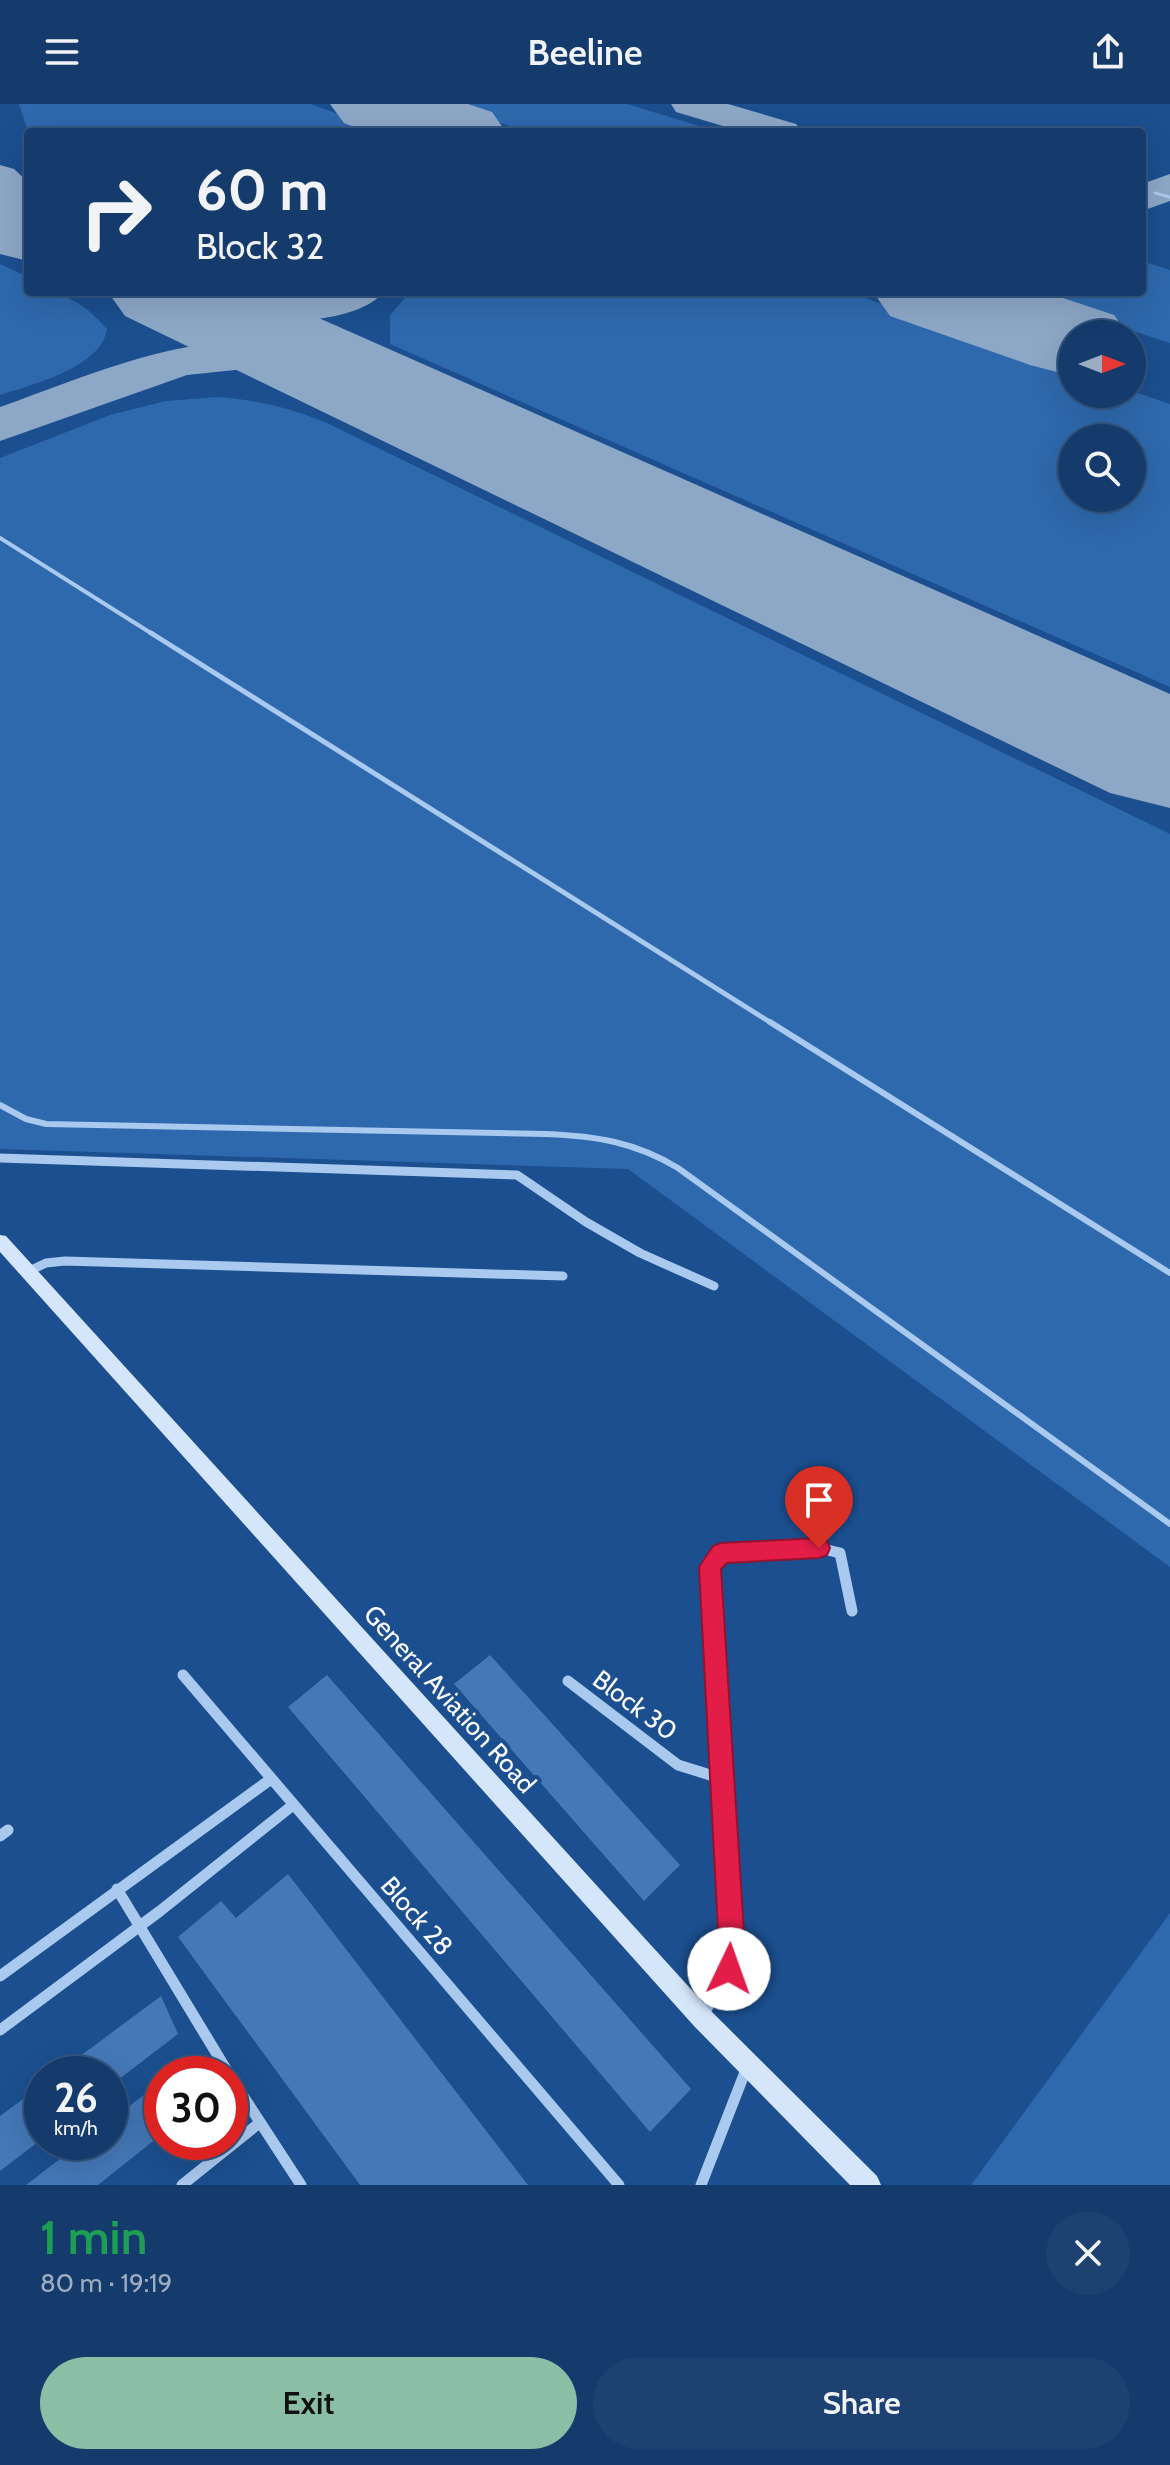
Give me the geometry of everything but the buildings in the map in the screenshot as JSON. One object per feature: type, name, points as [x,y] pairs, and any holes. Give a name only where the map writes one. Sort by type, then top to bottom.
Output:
[{"type":"main road","name":"General Aviation Road","points":[[0,1241],[702,2018],[868,2185]]},
{"type":"street","points":[[0,1158],[517,1175],[586,1222],[640,1253],[714,1286]]},
{"type":"street","points":[[26,1273],[46,1263],[65,1261],[563,1276]]},
{"type":"street","points":[[702,2018],[729,1969],[732,1949],[710,1567],[721,1553],[819,1548],[840,1553],[852,1611]]},
{"type":"street","name":"Block 28","points":[[183,1675],[619,2185]]},
{"type":"street","name":"Block 30","points":[[568,1681],[678,1765],[720,1778]]},
{"type":"street","points":[[0,1976],[271,1779]]},
{"type":"street","points":[[0,2030],[140,1926],[293,1805]]},
{"type":"street","points":[[117,1889],[218,2056]]},
{"type":"street","points":[[701,2185],[748,2066]]},
{"type":"street","points":[[248,2107],[301,2185]]},
{"type":"street","points":[[182,2185],[258,2124]]},
{"type":"lane","points":[[1155,193],[1170,197]]},
{"type":"lane","points":[[0,538],[1170,1273]]},
{"type":"lane","points":[[0,1105],[26,1119],[46,1124],[546,1134],[621,1139],[651,1150],[678,1168],[1170,1524]]},
{"type":"shaded area","points":[[19,104],[310,104],[379,128],[27,128]]},
{"type":"shaded area","points":[[443,104],[627,104],[706,128],[516,128]]},
{"type":"shaded area","points":[[1146,262],[1170,270],[1170,343],[1146,335],[1146,320],[1100,320],[1026,296],[1146,296]]},
{"type":"shaded area","points":[[0,264],[24,275],[24,296],[63,296],[89,311],[107,329],[102,343],[79,364],[47,380],[0,395]]},
{"type":"shaded area","points":[[409,296],[859,296],[1058,365],[1058,408],[1146,408],[1146,396],[1170,404],[1170,687],[390,344],[390,315]]},
{"type":"shaded area","points":[[218,397],[274,406],[329,424],[1170,834],[1170,1567],[628,1169],[0,1149],[0,458],[110,415],[166,401]]},
{"type":"shaded area","points":[[1170,1913],[1170,2185],[971,2185],[1165,1920]]},
{"type":"taxiway","points":[[689,104],[770,128]]},
{"type":"taxiway","points":[[0,177],[24,200]]},
{"type":"taxiway","points":[[1146,197],[1170,186]]},
{"type":"taxiway","points":[[209,307],[267,311],[323,303],[347,296]]},
{"type":"taxiway","points":[[0,425],[168,364],[187,360],[245,354],[284,356],[322,364]]},
{"type":"runway","points":[[376,104],[446,128]]},
{"type":"runway","points":[[0,216],[24,227]]},
{"type":"runway","points":[[174,296],[1170,757]]},
{"type":"runway","points":[[942,296],[1058,335]]},
{"type":"route","points":[[729,1969],[732,1949],[710,1567],[721,1553],[819,1548]]}]
